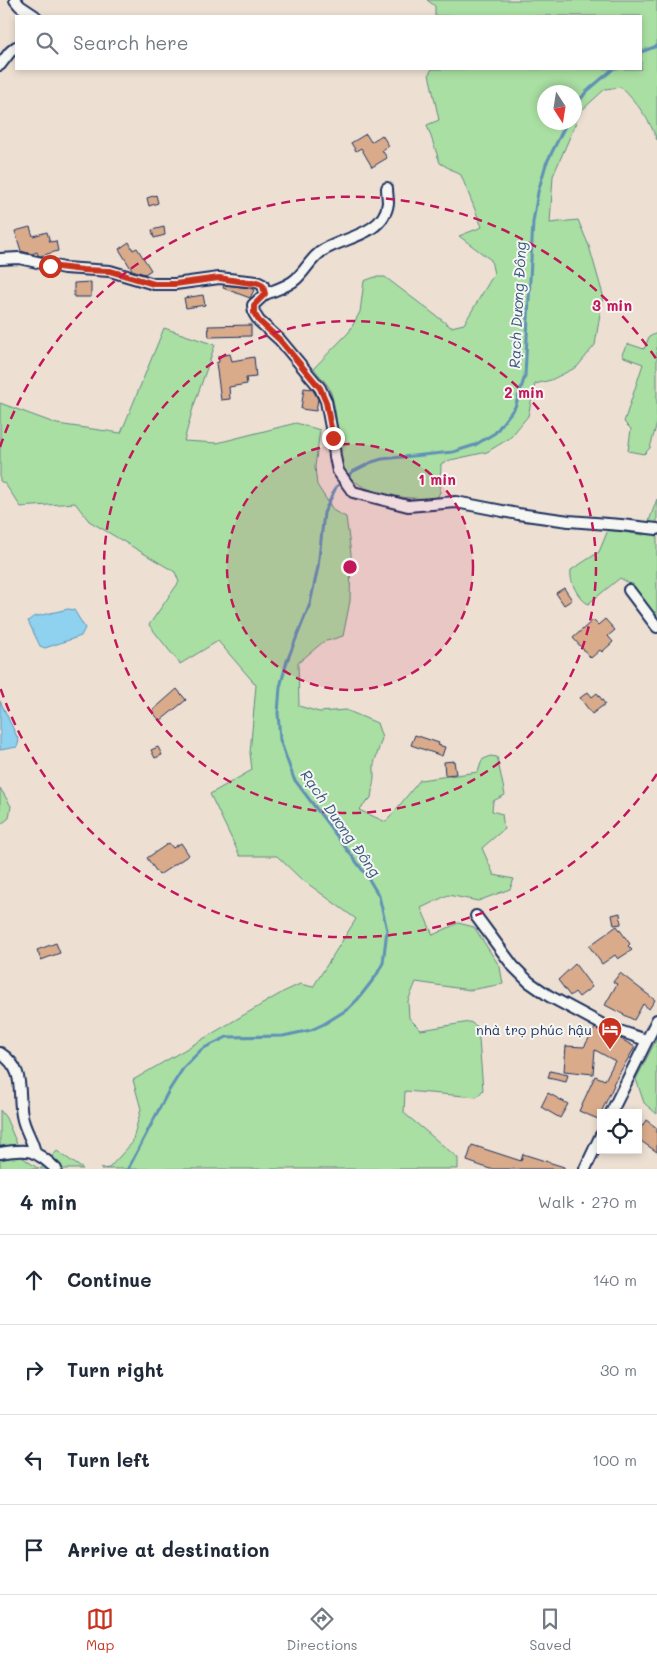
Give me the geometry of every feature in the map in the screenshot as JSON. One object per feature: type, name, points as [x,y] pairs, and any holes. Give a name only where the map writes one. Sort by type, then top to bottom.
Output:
[{"type":"street","points":[[15,0],[20,6],[34,15]]},
{"type":"street","points":[[0,65],[15,48]]},
{"type":"street","points":[[387,188],[388,204],[378,223],[359,236],[321,251],[296,279],[265,294],[254,305],[254,313],[259,321],[280,340],[320,388],[326,402],[333,438],[334,457],[338,471],[352,492],[408,506],[456,502],[552,519],[657,529]]},
{"type":"street","points":[[0,259],[19,258],[64,268],[110,271],[154,284],[175,284],[219,278],[251,283],[257,282],[263,286],[265,294]]},
{"type":"street","points":[[629,590],[657,627]]},
{"type":"street","points":[[476,916],[512,966],[529,982],[557,1001],[605,1026],[646,1040]]},
{"type":"street","points":[[613,1109],[657,1020]]},
{"type":"street","points":[[0,1053],[12,1061],[16,1071],[20,1088],[22,1117],[33,1143],[35,1153]]},
{"type":"street","points":[[585,1169],[597,1144]]},
{"type":"street","points":[[0,1154],[13,1151],[29,1151],[41,1155],[56,1169]]},
{"type":"green space","points":[[427,0],[657,0],[657,140],[642,112],[621,87],[605,89],[582,110],[582,85],[537,85],[537,130],[573,130],[553,176],[550,223],[578,220],[589,246],[603,295],[595,345],[577,367],[551,380],[535,384],[528,416],[510,438],[487,452],[446,461],[441,464],[440,492],[437,498],[399,497],[360,485],[343,468],[331,393],[314,368],[349,332],[360,312],[364,281],[375,277],[385,277],[451,327],[464,324],[494,274],[491,260],[459,236],[482,227],[461,175],[440,163],[427,125],[439,120],[429,74],[431,70],[642,70],[642,15],[435,15],[435,6]]},
{"type":"green space","points":[[164,328],[215,345],[193,408],[184,441],[217,443],[296,423],[320,430],[315,467],[317,485],[334,511],[346,517],[351,554],[350,601],[343,636],[323,642],[298,663],[299,706],[319,712],[346,710],[377,723],[382,738],[374,764],[371,798],[359,810],[386,822],[420,780],[478,772],[482,760],[490,756],[497,757],[505,795],[493,801],[492,811],[502,814],[504,829],[482,848],[494,875],[514,879],[510,889],[478,901],[448,895],[421,908],[433,935],[458,923],[474,927],[500,967],[503,984],[470,990],[416,982],[408,1001],[409,1018],[421,1030],[470,1022],[478,1027],[483,1090],[477,1097],[405,1091],[404,1113],[458,1158],[458,1169],[101,1169],[109,1168],[132,1143],[141,1109],[133,1080],[283,992],[300,984],[313,987],[356,919],[300,878],[277,856],[240,856],[210,794],[252,770],[250,753],[256,685],[218,641],[180,664],[149,625],[179,582],[175,572],[89,521],[75,503],[21,507],[5,484],[0,481],[0,403],[57,424],[121,433]]},
{"type":"green space","points":[[657,333],[657,423],[650,448],[644,454],[628,451],[631,429],[624,422],[643,364],[624,357],[622,354],[629,344],[644,349],[649,337]]},
{"type":"green space","points":[[657,499],[657,620],[637,591],[620,578],[588,604],[575,589],[571,580],[571,570],[599,552],[608,530],[644,535]]},
{"type":"green space","points":[[0,788],[11,806],[9,818],[0,825]]},
{"type":"green space","points":[[657,1038],[657,1114],[644,1103],[636,1079]]},
{"type":"green space","points":[[0,1110],[6,1118],[23,1158],[39,1169],[0,1169]]},
{"type":"green space","points":[[57,1151],[83,1169],[40,1169]]},
{"type":"water","points":[[68,609],[74,610],[85,628],[81,636],[45,648],[40,646],[28,621],[33,617]]},
{"type":"water","points":[[0,701],[19,741],[17,747],[0,750]]},
{"type":"building","points":[[366,134],[371,142],[382,135],[389,146],[382,150],[387,158],[372,167],[361,148],[356,151],[351,143]]},
{"type":"building","points":[[156,195],[158,203],[149,206],[147,198]]},
{"type":"building","points":[[30,227],[33,236],[47,232],[50,242],[56,241],[58,251],[40,256],[37,252],[32,254],[21,251],[15,231]]},
{"type":"building","points":[[164,227],[165,235],[154,238],[152,230]]},
{"type":"building","points":[[129,242],[133,250],[137,248],[151,270],[145,274],[132,270],[119,249]]},
{"type":"building","points":[[91,282],[91,297],[74,297],[74,283]]},
{"type":"building","points":[[224,285],[254,290],[250,298],[223,288]]},
{"type":"building","points":[[203,295],[205,305],[186,308],[184,298]]},
{"type":"building","points":[[251,325],[251,336],[209,337],[208,326]]},
{"type":"building","points":[[230,354],[232,361],[254,357],[256,377],[246,378],[247,384],[229,387],[230,399],[221,400],[216,363],[219,362],[218,356]]},
{"type":"building","points":[[304,388],[312,389],[318,399],[316,411],[301,409]]},
{"type":"building","points":[[564,588],[572,600],[564,605],[556,593]]},
{"type":"building","points":[[605,619],[615,630],[608,636],[613,642],[602,652],[600,650],[591,658],[573,638],[593,620],[598,625]]},
{"type":"building","points":[[177,689],[186,700],[160,721],[152,711]]},
{"type":"building","points":[[588,692],[592,697],[597,693],[605,704],[592,714],[580,698]]},
{"type":"building","points":[[415,735],[445,747],[442,756],[411,745]]},
{"type":"building","points":[[158,747],[162,755],[155,758],[151,750]]},
{"type":"building","points":[[454,761],[456,774],[445,775],[444,762]]},
{"type":"building","points":[[169,843],[173,848],[181,843],[189,855],[159,875],[147,858]]},
{"type":"building","points":[[620,913],[621,924],[614,925],[612,915]]},
{"type":"building","points":[[617,926],[632,950],[618,959],[615,955],[602,964],[589,946]]},
{"type":"building","points":[[56,943],[60,953],[41,960],[37,950]]},
{"type":"building","points":[[575,964],[592,987],[579,997],[575,992],[570,996],[558,980]]},
{"type":"building","points":[[620,973],[655,1000],[649,1009],[643,1004],[634,1020],[605,1005],[617,984],[613,982]]},
{"type":"building","points":[[595,1028],[635,1047],[613,1084],[603,1109],[597,1109],[597,1119],[579,1111],[595,1076],[605,1080],[615,1061],[595,1050],[593,1074],[564,1071],[566,1046],[584,1047]]},
{"type":"building","points":[[550,1071],[568,1075],[566,1082],[548,1078]]},
{"type":"building","points":[[548,1093],[568,1104],[560,1118],[541,1107]]},
{"type":"building","points":[[646,1120],[657,1128],[657,1152],[642,1142],[642,1126]]},
{"type":"building","points":[[472,1145],[521,1161],[523,1154],[564,1167],[564,1169],[490,1169],[467,1161]]},
{"type":"waterway","name":"Rạch Dương Đông","points":[[642,52],[657,46]]},
{"type":"waterway","name":"Rạch Dương Đông","points":[[582,97],[612,70]]},
{"type":"waterway","name":"Rạch Dương Đông","points":[[128,1169],[168,1092],[184,1067],[202,1049],[227,1037],[283,1036],[311,1030],[324,1024],[348,1009],[358,999],[376,976],[383,963],[387,930],[379,896],[367,876],[294,779],[280,740],[278,713],[280,687],[287,661],[310,604],[318,567],[324,513],[336,487],[352,472],[372,462],[382,459],[453,452],[475,445],[495,433],[515,407],[525,376],[533,222],[538,192],[546,164],[563,130]]},
{"type":"place","name":"nhà trọ phúc hậu","points":[[610,1050]]},
{"type":"route","points":[[50,266],[110,271],[154,284],[175,284],[219,278],[251,283],[257,282],[263,286],[265,294],[254,305],[254,313],[259,321],[280,340],[290,354],[303,366],[320,388],[326,402],[333,438]]}]
